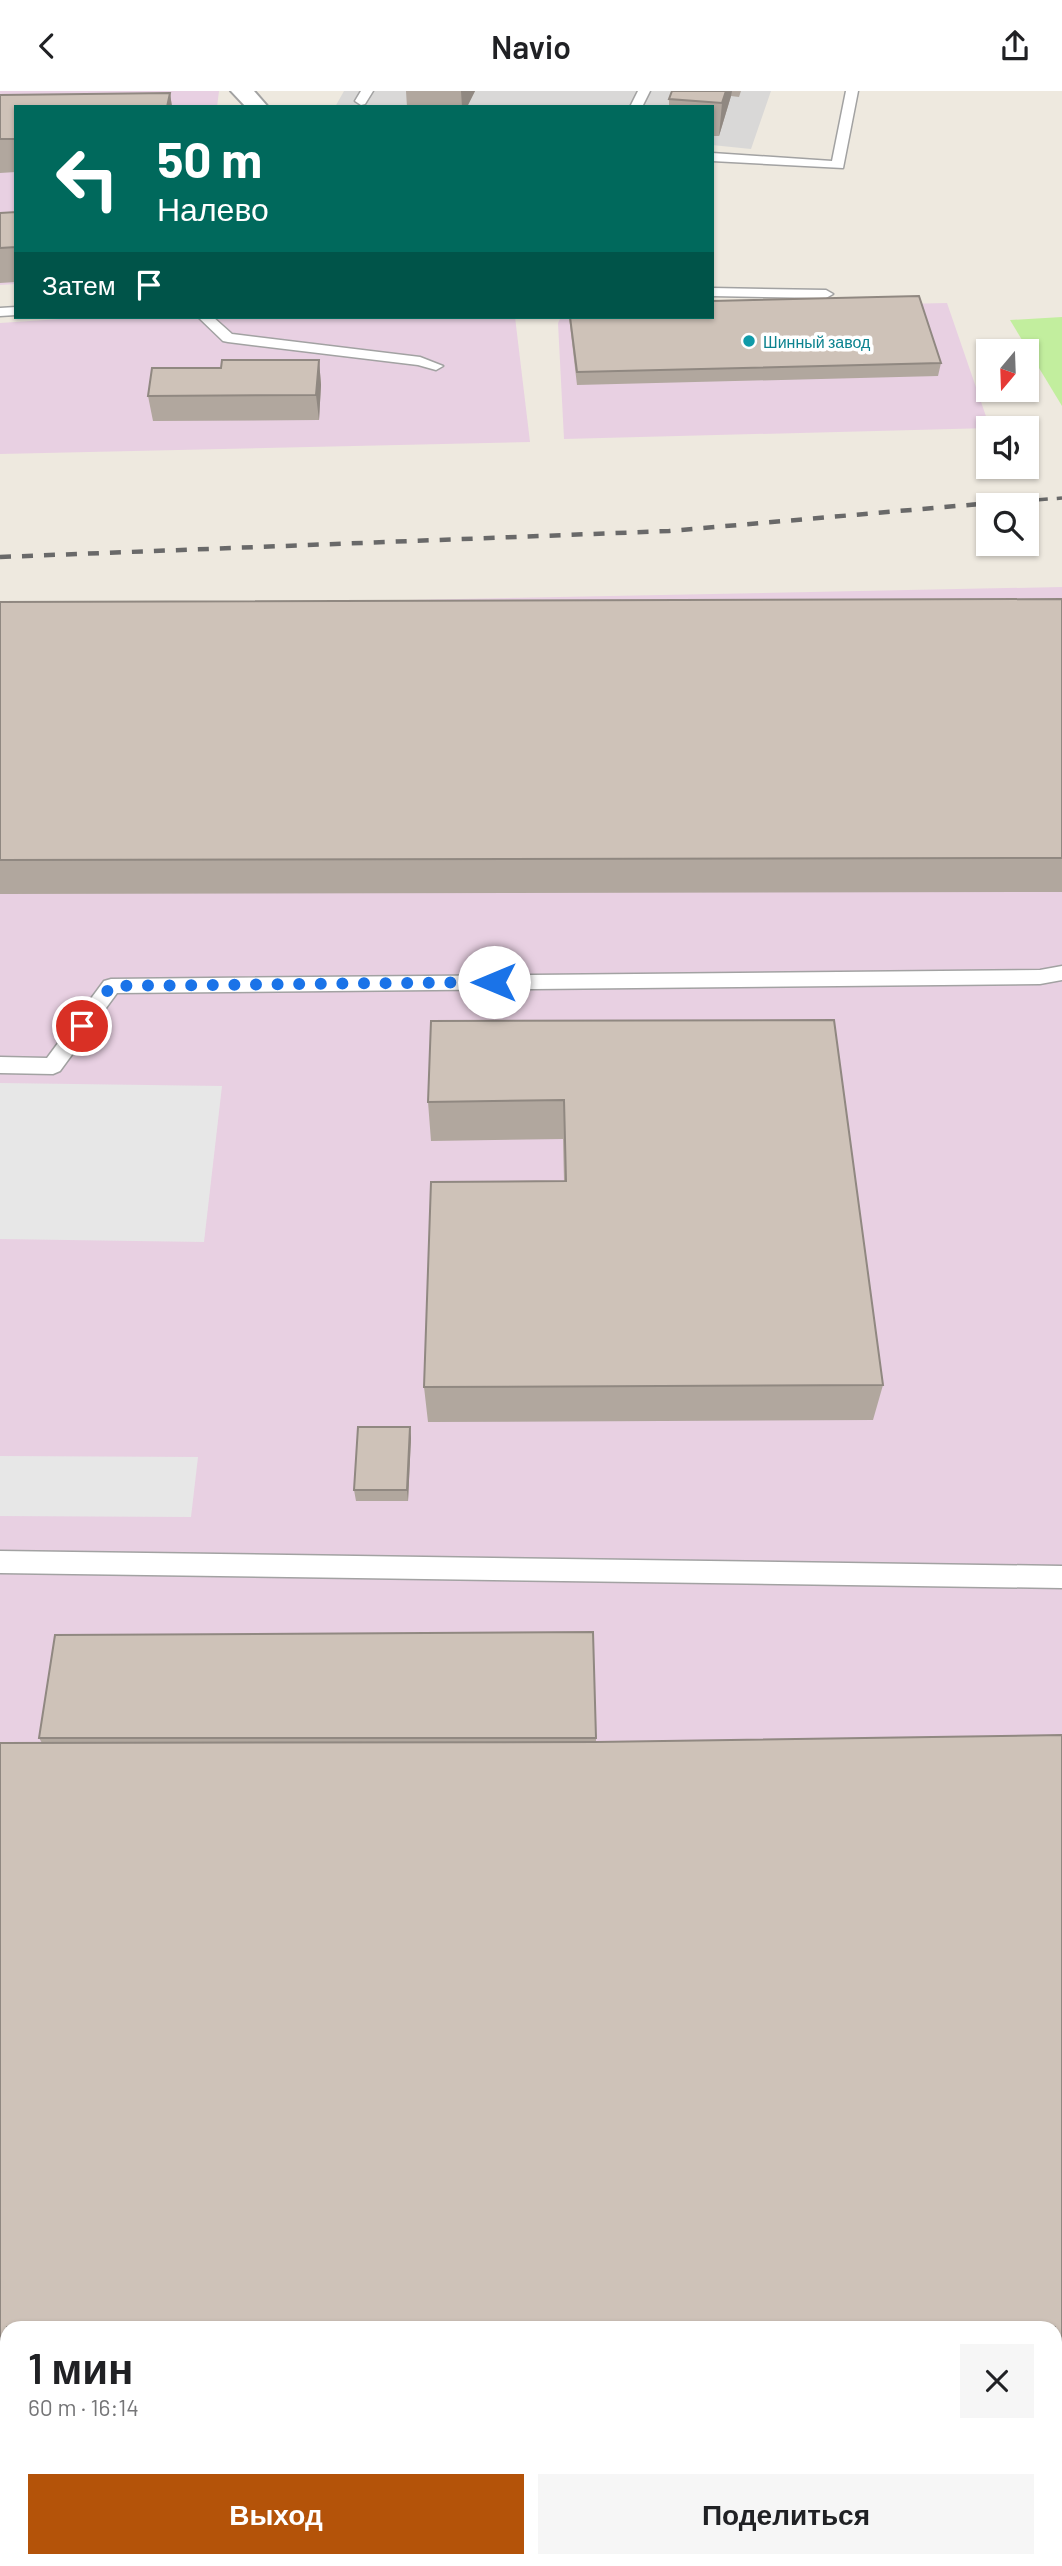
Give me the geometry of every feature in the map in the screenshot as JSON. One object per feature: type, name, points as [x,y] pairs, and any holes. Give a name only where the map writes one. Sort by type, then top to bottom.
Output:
[{"type":"street","points":[[242,91],[256,105]]},
{"type":"lane","points":[[714,157],[838,165],[852,91]]},
{"type":"lane","points":[[714,292],[826,294]]},
{"type":"lane","points":[[207,319],[228,338],[420,361],[436,366]]},
{"type":"lane","points":[[0,1065],[54,1066],[111,986],[1040,977],[1062,973]]},
{"type":"lane","points":[[0,1562],[1062,1577]]},
{"type":"shaded area","points":[[0,91],[219,91],[217,105],[14,105],[14,284],[0,285]]},
{"type":"shaded area","points":[[344,91],[771,91],[751,149],[714,145],[714,105],[336,105]]},
{"type":"shaded area","points":[[947,303],[976,387],[976,403],[981,403],[986,416],[976,416],[976,428],[564,439],[558,323],[560,319],[714,319],[714,308]]},
{"type":"shaded area","points":[[61,319],[515,319],[530,442],[0,454],[0,323]]},
{"type":"shaded area","points":[[1062,587],[1062,2321],[0,2321],[0,608]]},
{"type":"shaded area","points":[[0,1083],[222,1086],[204,1242],[0,1239]]},
{"type":"shaded area","points":[[0,1456],[198,1457],[191,1517],[0,1516]]},
{"type":"green space","points":[[1062,317],[1062,406],[1040,370],[1040,339],[1021,339],[1010,320]]},
{"type":"building","points":[[672,91],[726,91],[722,103],[669,99]]},
{"type":"building","points":[[170,93],[167,105],[14,105],[14,139],[0,139],[0,95]]},
{"type":"building","points":[[14,212],[14,247],[0,248],[0,213]]},
{"type":"building","name":"Шинный завод","points":[[919,296],[941,363],[577,372],[570,319],[714,319],[714,301]]},
{"type":"building","points":[[222,360],[319,360],[316,395],[148,396],[152,368],[221,368]]},
{"type":"building","points":[[1062,599],[1062,858],[0,860],[0,602]]},
{"type":"building","points":[[834,1020],[883,1385],[424,1387],[431,1182],[566,1181],[564,1100],[428,1102],[431,1021]]},
{"type":"building","points":[[358,1427],[410,1427],[407,1490],[354,1490]]},
{"type":"building","points":[[593,1632],[596,1738],[39,1738],[55,1635]]},
{"type":"building","points":[[1062,1735],[1062,2321],[0,2321],[0,1743],[596,1742]]},
{"type":"railway","points":[[974,505],[1062,498]]},
{"type":"railway","points":[[967,505],[974,505]]},
{"type":"railway","points":[[0,557],[669,531],[974,505]]},
{"type":"place","name":"Шинный завод","points":[[749,341]]},
{"type":"route","points":[[82,1026],[111,986],[494,982]]}]
